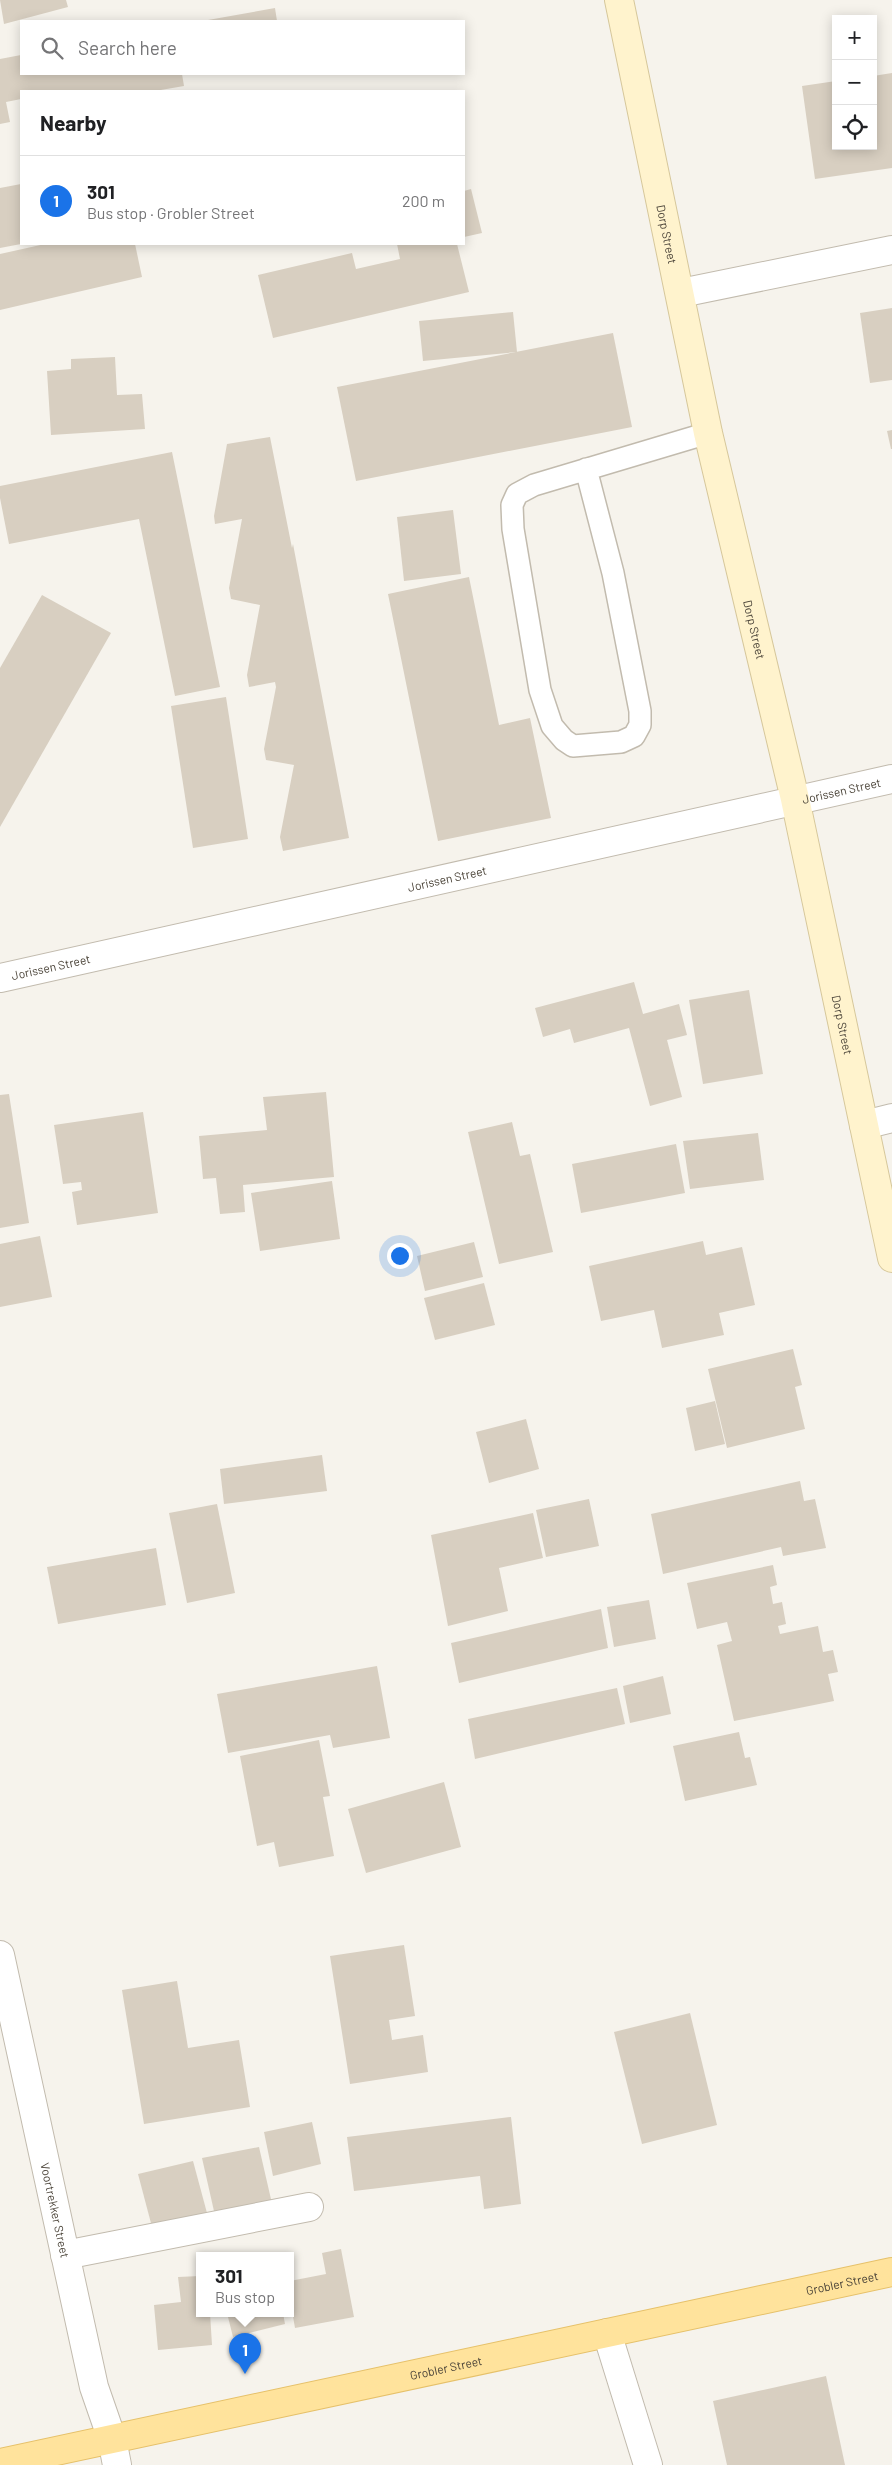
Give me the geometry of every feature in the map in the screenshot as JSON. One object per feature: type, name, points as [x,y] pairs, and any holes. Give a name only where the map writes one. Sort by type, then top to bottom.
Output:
[{"type":"main road","name":"Grobler Street","points":[[0,2463],[115,2452],[607,2333],[892,2272]]},
{"type":"street","name":"Dorp Street","points":[[619,0],[681,293],[708,434],[795,799],[892,1258]]},
{"type":"street","points":[[681,293],[892,250]]},
{"type":"street","name":"Jorissen Street","points":[[0,978],[795,799],[892,779]]},
{"type":"street","points":[[864,1125],[892,1118]]},
{"type":"street","name":"Voortrekker Street","points":[[0,1955],[94,2387],[115,2452]]},
{"type":"street","points":[[65,2255],[309,2207]]},
{"type":"street","points":[[607,2333],[648,2465]]},
{"type":"lane","points":[[586,469],[613,573],[640,725],[634,736],[621,742],[573,746],[564,740],[552,726],[540,690],[513,530],[512,504],[517,494],[534,485],[586,469],[708,434]]},
{"type":"building","points":[[0,0],[66,0],[68,7],[4,24]]},
{"type":"building","points":[[275,8],[277,20],[208,20]]},
{"type":"building","points":[[20,55],[20,75],[182,75],[184,86],[161,90],[20,90],[20,99],[6,102],[10,122],[0,124],[0,59]]},
{"type":"building","points":[[892,73],[892,168],[815,179],[802,86],[832,82],[832,150],[877,150],[877,75]]},
{"type":"building","points":[[20,184],[20,244],[0,248],[0,188]]},
{"type":"building","points":[[471,189],[482,233],[465,237],[465,191]]},
{"type":"building","points":[[40,245],[135,245],[142,277],[0,310],[0,254]]},
{"type":"building","points":[[397,245],[457,245],[469,292],[273,338],[258,275],[352,253],[356,269],[400,259]]},
{"type":"building","points":[[892,308],[892,380],[870,383],[860,313]]},
{"type":"building","points":[[513,312],[517,352],[423,361],[419,321]]},
{"type":"building","points":[[613,333],[632,427],[356,481],[337,387]]},
{"type":"building","points":[[115,357],[117,395],[142,394],[145,429],[51,435],[47,371],[71,369],[71,359]]},
{"type":"building","points":[[892,430],[892,449],[891,449],[887,431]]},
{"type":"building","points":[[270,437],[292,548],[293,544],[349,838],[283,851],[280,837],[294,765],[266,760],[264,749],[276,687],[275,682],[249,687],[247,675],[260,605],[231,599],[229,588],[242,519],[215,524],[214,516],[227,444]]},
{"type":"building","points":[[172,452],[220,687],[175,696],[139,519],[9,544],[0,498],[0,486]]},
{"type":"building","points":[[453,510],[461,574],[404,581],[397,517]]},
{"type":"building","points":[[469,577],[499,725],[530,718],[551,818],[438,841],[388,594]]},
{"type":"building","points":[[42,595],[111,633],[0,827],[0,668]]},
{"type":"building","points":[[226,697],[248,839],[193,848],[171,706]]},
{"type":"building","points":[[634,982],[643,1014],[679,1004],[687,1035],[667,1040],[682,1097],[650,1106],[629,1028],[574,1043],[570,1029],[543,1037],[535,1008]]},
{"type":"building","points":[[749,990],[763,1074],[703,1084],[689,1000]]},
{"type":"building","points":[[326,1092],[334,1177],[243,1185],[245,1212],[220,1214],[216,1178],[203,1179],[199,1136],[267,1130],[263,1097]]},
{"type":"building","points":[[9,1094],[29,1223],[0,1228],[0,1095]]},
{"type":"building","points":[[143,1112],[158,1213],[77,1225],[72,1192],[82,1190],[81,1182],[63,1184],[54,1125]]},
{"type":"building","points":[[512,1122],[520,1156],[530,1154],[553,1252],[499,1264],[468,1132]]},
{"type":"building","points":[[758,1133],[764,1180],[690,1189],[683,1141]]},
{"type":"building","points":[[676,1144],[685,1193],[581,1213],[572,1164]]},
{"type":"building","points":[[332,1181],[340,1239],[260,1251],[251,1193]]},
{"type":"building","points":[[40,1236],[52,1297],[0,1307],[0,1244]]},
{"type":"building","points":[[703,1241],[706,1255],[742,1247],[755,1305],[719,1313],[724,1335],[662,1348],[654,1310],[601,1321],[589,1266]]},
{"type":"building","points":[[474,1242],[483,1277],[425,1291],[417,1256]]},
{"type":"building","points":[[484,1283],[495,1325],[435,1340],[424,1298]]},
{"type":"building","points":[[793,1349],[802,1385],[795,1387],[805,1429],[727,1448],[708,1369]]},
{"type":"building","points":[[715,1401],[725,1444],[695,1451],[686,1408]]},
{"type":"building","points":[[526,1419],[539,1469],[489,1483],[476,1432]]},
{"type":"building","points":[[322,1455],[327,1491],[224,1504],[220,1469]]},
{"type":"building","points":[[800,1481],[804,1501],[815,1499],[826,1548],[783,1556],[781,1547],[663,1574],[651,1514]]},
{"type":"building","points":[[589,1499],[599,1546],[546,1557],[536,1510]]},
{"type":"building","points":[[217,1504],[235,1593],[187,1603],[169,1513]]},
{"type":"building","points":[[533,1513],[543,1558],[499,1568],[508,1611],[448,1626],[431,1535]]},
{"type":"building","points":[[156,1548],[166,1605],[58,1624],[47,1567]]},
{"type":"building","points":[[773,1565],[777,1585],[770,1587],[773,1604],[782,1602],[786,1624],[778,1626],[780,1634],[818,1626],[823,1652],[833,1650],[838,1672],[828,1674],[834,1701],[734,1721],[717,1645],[732,1641],[727,1622],[697,1629],[687,1583]]},
{"type":"building","points":[[649,1600],[656,1639],[614,1647],[607,1607]]},
{"type":"building","points":[[601,1609],[608,1648],[459,1683],[451,1643]]},
{"type":"building","points":[[377,1666],[390,1738],[333,1748],[330,1735],[228,1753],[217,1694]]},
{"type":"building","points":[[663,1676],[671,1714],[630,1723],[623,1686]]},
{"type":"building","points":[[617,1688],[625,1724],[475,1759],[468,1719]]},
{"type":"building","points":[[739,1732],[745,1758],[750,1757],[757,1785],[685,1801],[673,1746]]},
{"type":"building","points":[[319,1740],[330,1796],[323,1797],[334,1856],[279,1867],[274,1842],[257,1846],[240,1756]]},
{"type":"building","points":[[444,1782],[461,1847],[366,1873],[348,1809]]},
{"type":"building","points":[[404,1945],[415,2016],[389,2020],[392,2040],[423,2035],[428,2072],[350,2084],[330,1956]]},
{"type":"building","points":[[177,1981],[188,2048],[239,2040],[250,2107],[144,2124],[122,1990]]},
{"type":"building","points":[[690,2013],[717,2125],[642,2144],[614,2032]]},
{"type":"building","points":[[511,2117],[521,2204],[484,2209],[480,2176],[354,2191],[347,2137]]},
{"type":"building","points":[[312,2122],[321,2164],[273,2176],[264,2132]]},
{"type":"building","points":[[259,2147],[273,2208],[216,2220],[202,2158]]},
{"type":"building","points":[[193,2161],[207,2213],[152,2227],[138,2174]]},
{"type":"building","points":[[341,2249],[354,2317],[295,2328],[293,2317],[294,2280],[326,2274],[322,2253]]},
{"type":"building","points":[[196,2276],[196,2317],[210,2317],[212,2345],[158,2350],[154,2305],[181,2302],[178,2277]]},
{"type":"building","points":[[228,2317],[284,2317],[285,2324],[233,2337]]},
{"type":"building","points":[[826,2376],[845,2465],[727,2465],[713,2401]]},
{"type":"place","name":"301","points":[[245,2374]]}]
